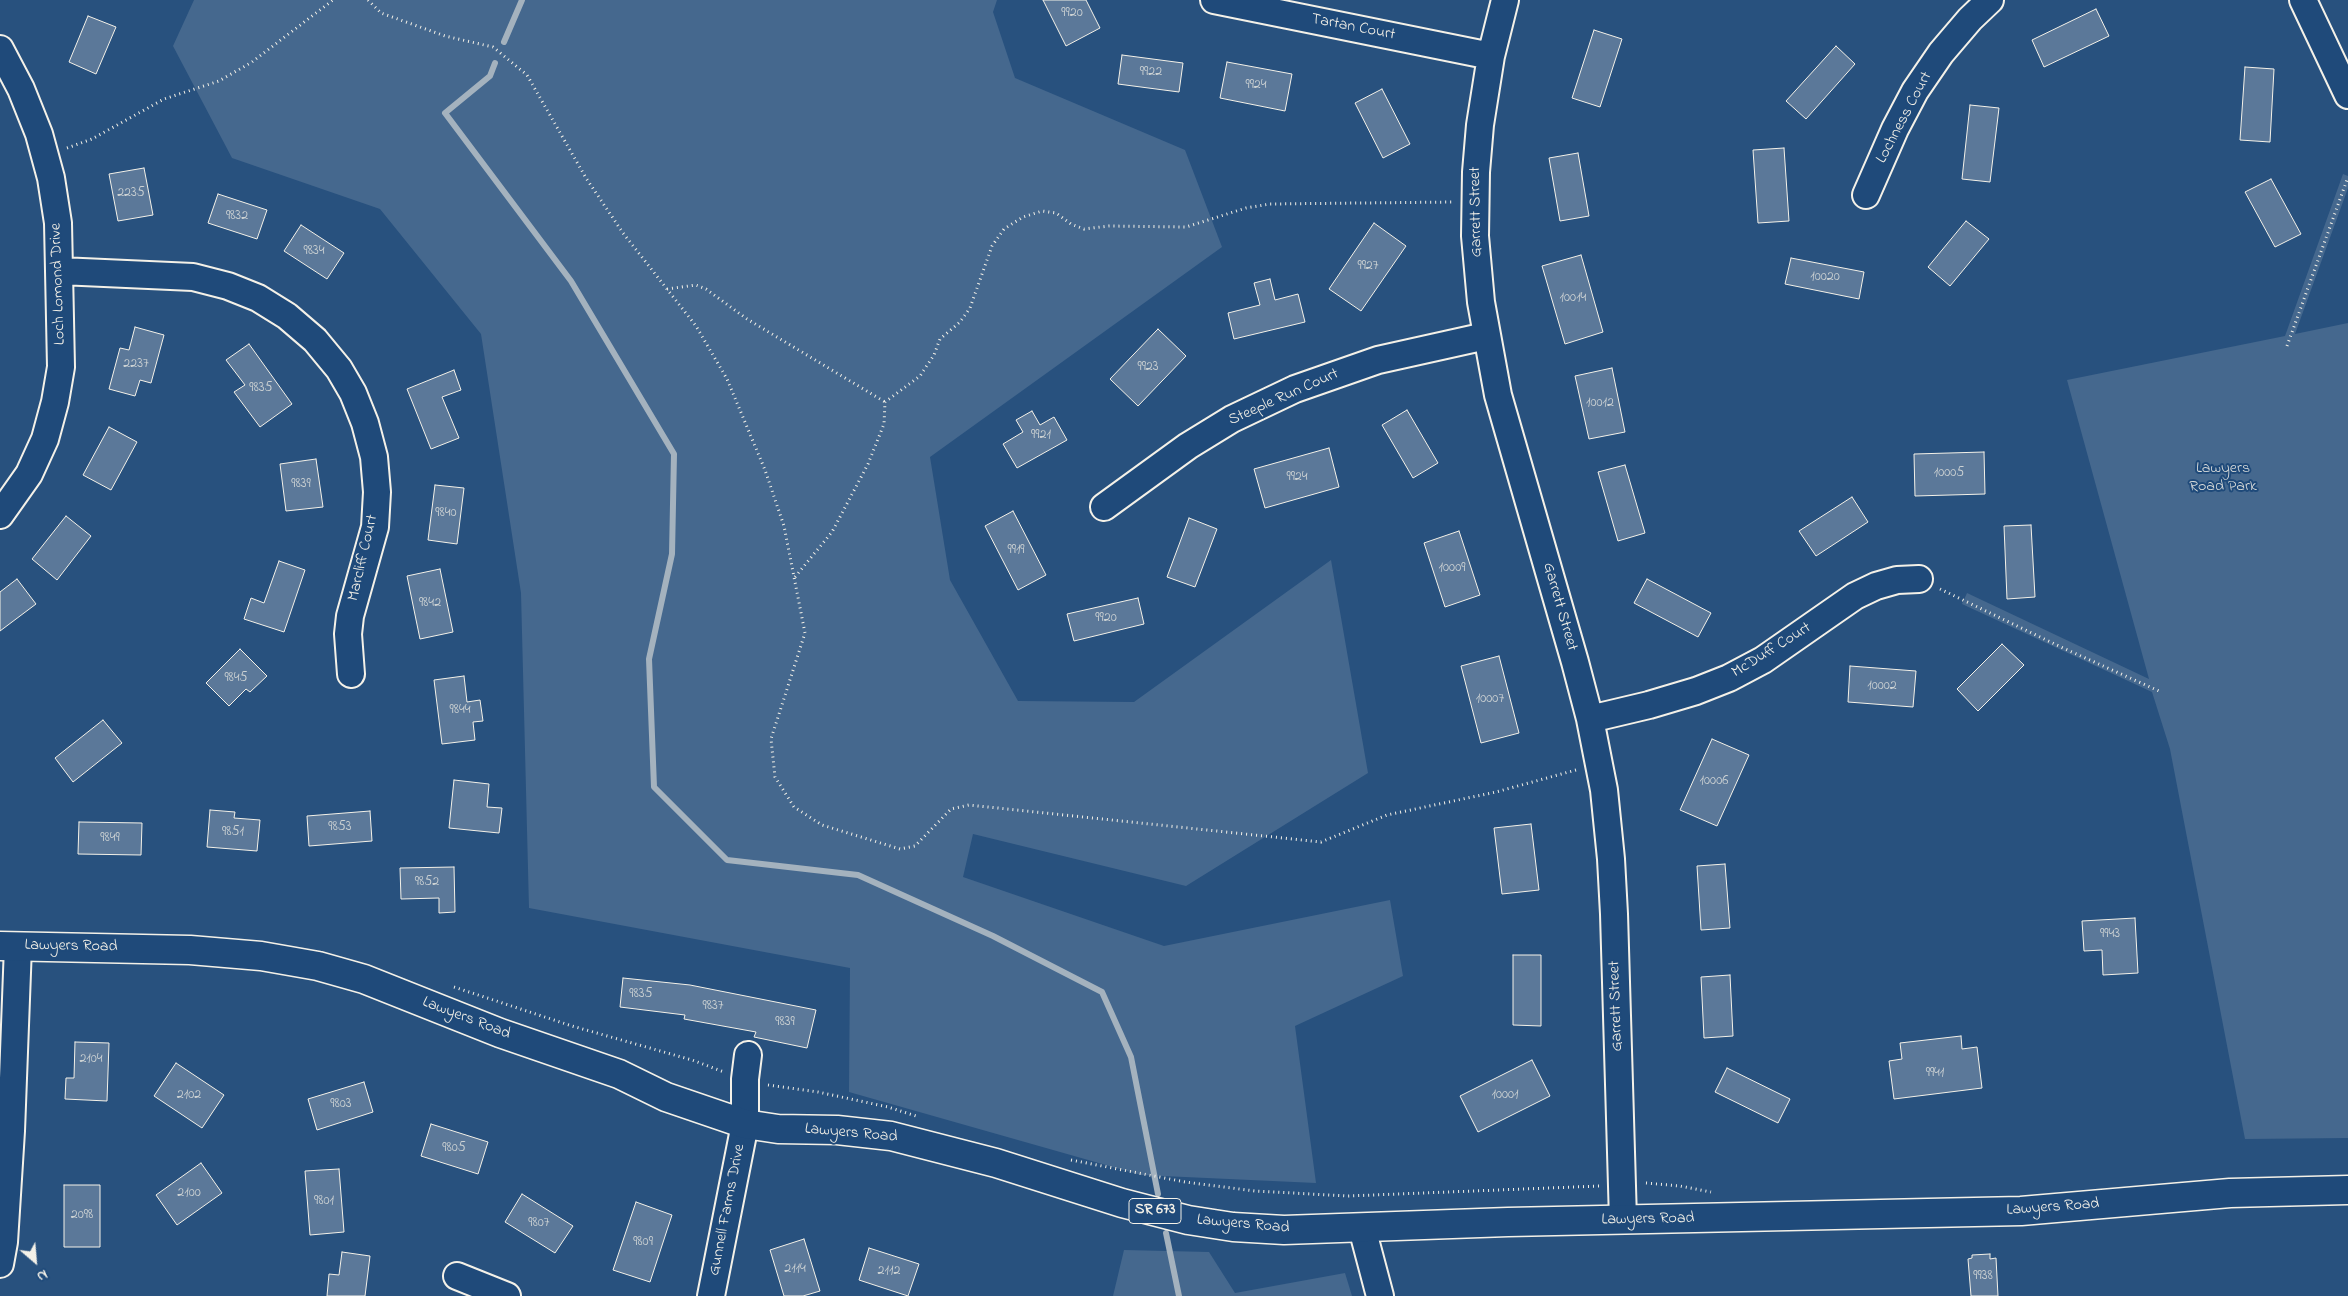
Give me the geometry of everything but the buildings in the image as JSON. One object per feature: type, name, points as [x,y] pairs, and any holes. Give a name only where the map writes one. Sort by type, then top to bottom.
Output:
[{"type":"main road","name":"Lawyers Road","points":[[9,946],[190,950],[261,956],[318,966],[364,980],[500,1033],[619,1074],[666,1097],[745,1124],[778,1129],[837,1130],[891,1136],[996,1163],[1122,1203],[1197,1221],[1233,1227],[1284,1230],[1623,1220],[2021,1212],[2230,1193],[2348,1190]]},
{"type":"street","name":"Tartan Court","points":[[1214,0],[1491,56]]},
{"type":"street","name":"Garrett Street","points":[[1505,0],[1491,56],[1480,125],[1475,236],[1486,336],[1498,395],[1590,719],[1599,765],[1612,859],[1623,1220]]},
{"type":"street","name":"Lochness Court","points":[[1866,196],[1895,129],[1915,91],[1941,53],[1970,19],[1990,0]]},
{"type":"street","points":[[2303,0],[2348,95]]},
{"type":"street","name":"Loch Lomond Drive","points":[[0,49],[21,88],[51,178],[58,223],[61,367],[55,402],[44,439],[29,474],[0,515]]},
{"type":"street","name":"Marcliff Court","points":[[60,271],[185,276],[228,286],[258,298],[287,316],[315,340],[338,368],[353,393],[366,423],[374,457],[377,492],[375,527],[350,616],[348,634],[351,674]]},
{"type":"street","name":"Steeple Run Court","points":[[1104,507],[1188,446],[1232,419],[1295,389],[1378,360],[1486,336]]},
{"type":"street","name":"McDuff Court","points":[[1590,719],[1650,705],[1696,691],[1729,678],[1763,660],[1855,596],[1897,580],[1919,579]]},
{"type":"street","points":[[0,1264],[4,1242],[10,1140],[9,946]]},
{"type":"street","name":"Gunnell Farms Drive","points":[[711,1296],[745,1124],[746,1067]]},
{"type":"street","points":[[1362,1228],[1380,1296]]},
{"type":"street","points":[[457,1276],[507,1296]]},
{"type":"path","points":[[44,153],[78,145],[164,100],[219,81],[252,62],[333,0]]},
{"type":"path","points":[[368,0],[381,13],[445,36],[493,47],[527,75],[586,178],[623,233],[696,326],[728,379],[765,470],[781,517],[805,633],[771,739],[775,777],[794,807],[822,825],[900,849],[915,846],[951,809],[969,805],[1321,842],[1387,815],[1496,792],[1550,776],[1599,765]]},
{"type":"path","points":[[2287,346],[2348,177]]},
{"type":"path","points":[[885,402],[920,376],[934,355],[940,340],[960,322],[970,308],[992,246],[1004,229],[1042,210],[1056,214],[1071,224],[1084,229],[1110,226],[1186,227],[1246,208],[1270,204],[1476,202]]},
{"type":"path","points":[[667,289],[696,285],[706,289],[747,318],[885,402]]},
{"type":"path","points":[[795,578],[832,532],[868,464],[884,424],[885,402]]},
{"type":"path","points":[[1919,579],[2063,648],[2159,691]]},
{"type":"path","points":[[448,985],[572,1026],[692,1060],[746,1067],[775,1087],[818,1092],[888,1107],[923,1118]]},
{"type":"path","points":[[1066,1159],[1185,1182],[1255,1191],[1348,1196],[1649,1183],[1680,1186],[1716,1193]]},
{"type":"green space","points":[[194,0],[997,0],[993,12],[1015,78],[1185,150],[1222,247],[930,457],[950,580],[1018,701],[1134,702],[1331,560],[1368,773],[1186,886],[973,834],[963,877],[1164,946],[1390,900],[1403,976],[1295,1026],[1316,1183],[1141,1175],[849,1092],[850,968],[529,908],[521,593],[481,334],[380,209],[232,158],[173,46]]},
{"type":"green space","name":"Lawyers Road Park","points":[[2343,174],[2348,176],[2348,188],[2295,334],[2348,323],[2348,1138],[2245,1139],[2170,749],[2152,692],[1962,604],[1967,593],[2149,679],[2067,380],[2285,336]]},
{"type":"green space","points":[[1124,1250],[1209,1252],[1235,1293],[1345,1273],[1352,1296],[1113,1296]]},
{"type":"waterway","points":[[504,42],[522,0]]},
{"type":"waterway","points":[[495,63],[490,76],[445,113],[571,281],[674,454],[672,554],[649,659],[654,787],[727,860],[858,875],[993,936],[1102,992],[1131,1057],[1158,1194]]},
{"type":"waterway","points":[[1166,1233],[1179,1296]]}]
